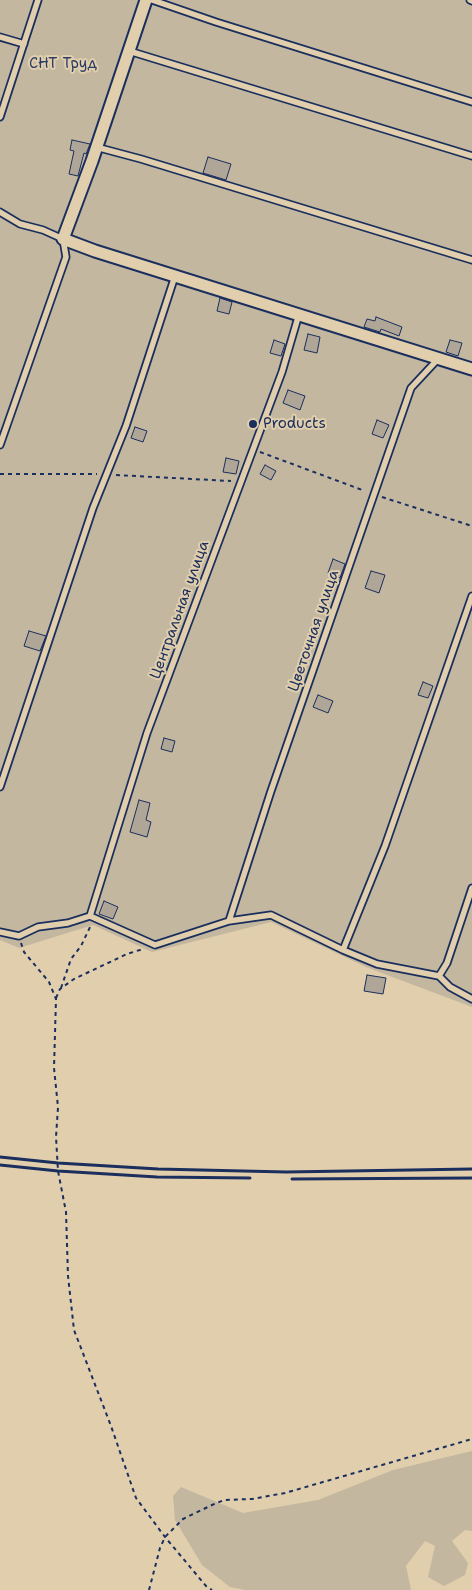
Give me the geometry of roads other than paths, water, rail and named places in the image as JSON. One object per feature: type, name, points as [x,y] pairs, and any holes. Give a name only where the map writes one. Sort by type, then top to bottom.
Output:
[{"type":"street","points":[[146,0],[63,239],[472,369]]},
{"type":"lane","points":[[0,117],[38,0]]},
{"type":"lane","points":[[152,0],[216,22],[472,102]]},
{"type":"lane","points":[[0,37],[24,44]]},
{"type":"lane","points":[[129,51],[360,120],[472,156]]},
{"type":"lane","points":[[96,147],[472,260]]},
{"type":"lane","points":[[0,212],[20,224],[43,230],[63,239],[66,257],[0,444]]},
{"type":"lane","points":[[0,787],[93,508],[126,426],[175,276]]},
{"type":"lane","name":"Центральная улица","points":[[90,916],[148,734],[282,372],[299,314]]},
{"type":"lane","name":"Цветочная улица","points":[[229,921],[271,791],[411,388],[438,358]]},
{"type":"lane","points":[[343,950],[385,846],[472,596]]},
{"type":"lane","points":[[439,976],[447,963],[472,888]]},
{"type":"lane","points":[[0,932],[19,936],[38,927],[68,923],[90,916],[155,944],[229,921],[271,915],[343,950],[377,964],[439,976],[450,987],[472,999]]},
{"type":"railway","points":[[0,1157],[58,1163],[158,1169],[286,1172],[472,1169]]},
{"type":"railway","points":[[0,1165],[58,1171],[157,1177],[250,1178]]},
{"type":"railway","points":[[292,1179],[472,1178]]},
{"type":"place","name":"Products","points":[[253,424]]},
{"type":"park label","name":"СНТ Труд","points":[[63,64]]}]
